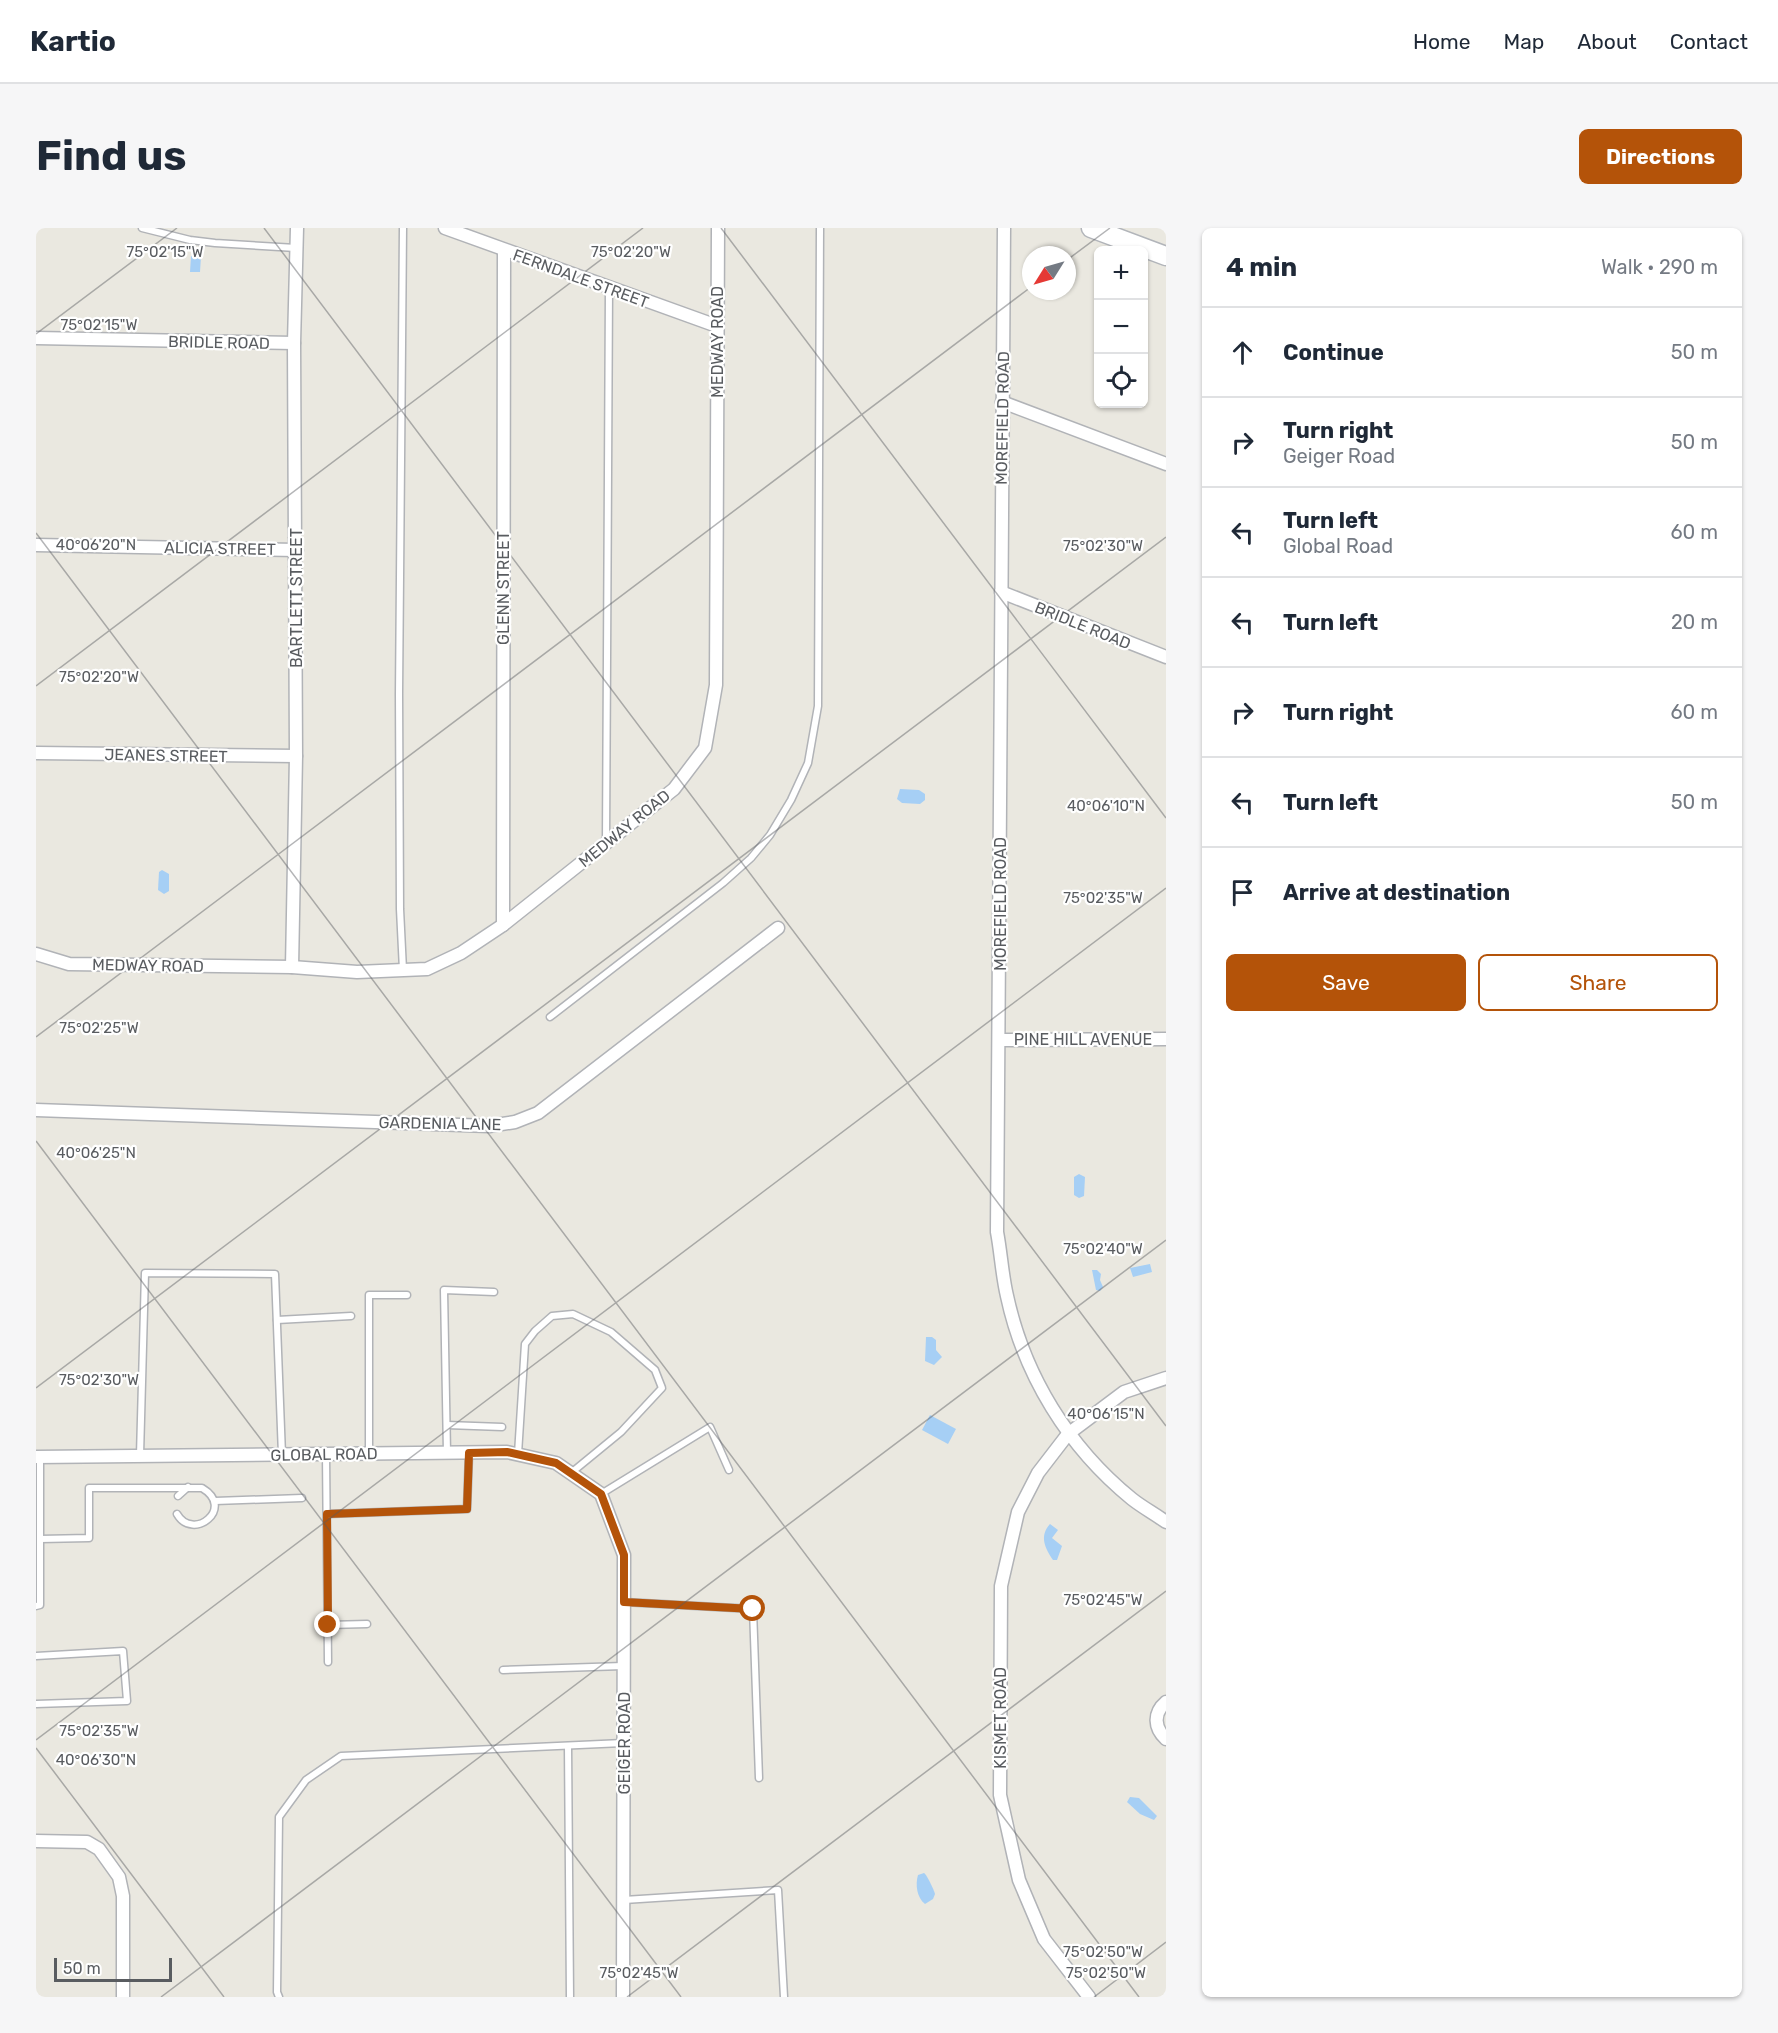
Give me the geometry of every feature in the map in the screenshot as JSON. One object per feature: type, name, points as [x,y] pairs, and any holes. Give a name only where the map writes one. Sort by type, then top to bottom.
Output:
[{"type":"main road","points":[[1091,228],[1166,256]]},
{"type":"street","name":"BARTLETT STREET","points":[[292,967],[296,756],[297,550],[294,343],[297,228]]},
{"type":"street","name":"FERNDALE STREET","points":[[445,228],[717,326]]},
{"type":"street","name":"MEDWAY ROAD","points":[[36,954],[69,964],[292,967],[357,972],[427,969],[461,953],[503,925],[674,789],[705,748],[716,685],[718,228]]},
{"type":"street","name":"MOREFIELD ROAD","points":[[1004,228],[1000,592],[998,1232],[1007,1295],[1018,1335],[1035,1378],[1068,1434],[1132,1499],[1166,1522]]},
{"type":"street","name":"GLENN STREET","points":[[503,925],[504,250]]},
{"type":"street","name":"BRIDLE ROAD","points":[[36,338],[294,343]]},
{"type":"street","points":[[1002,402],[1166,464]]},
{"type":"street","name":"ALICIA STREET","points":[[36,545],[297,550]]},
{"type":"street","name":"BRIDLE ROAD","points":[[1000,592],[1166,657]]},
{"type":"street","name":"JEANES STREET","points":[[36,753],[296,756]]},
{"type":"street","name":"GARDENIA LANE","points":[[36,1110],[489,1126],[515,1122],[538,1113],[778,928]]},
{"type":"street","name":"PINE HILL AVENUE","points":[[1000,1040],[1166,1039]]},
{"type":"street","name":"KISMET ROAD","points":[[1089,1997],[1044,1939],[1018,1880],[1000,1796],[1000,1586],[1018,1512],[1038,1473],[1068,1434],[1124,1392],[1166,1378]]},
{"type":"street","name":"GLOBAL ROAD","points":[[38,1457],[507,1452],[556,1463],[601,1494]]},
{"type":"street","name":"GEIGER ROAD","points":[[601,1494],[624,1555],[623,1997]]},
{"type":"street","points":[[1166,1702],[1157,1713],[1156,1720],[1160,1734],[1166,1739]]},
{"type":"street","points":[[36,1841],[87,1842],[99,1849],[119,1877],[123,1896],[123,1997]]},
{"type":"lane","points":[[142,228],[190,240],[296,248]]},
{"type":"lane","points":[[403,228],[399,694],[400,909],[403,970]]},
{"type":"lane","points":[[550,1017],[723,883],[751,858],[770,835],[791,800],[808,763],[818,706],[820,228]]},
{"type":"lane","points":[[606,843],[609,288]]},
{"type":"lane","points":[[140,1456],[145,1273],[275,1274],[282,1455]]},
{"type":"lane","points":[[447,1453],[444,1290],[494,1292]]},
{"type":"lane","points":[[369,1454],[369,1295],[407,1295]]},
{"type":"lane","points":[[518,1455],[525,1344],[535,1331],[552,1316],[573,1314],[610,1332],[620,1340],[655,1370],[662,1388],[621,1432],[571,1473]]},
{"type":"lane","points":[[277,1320],[351,1316]]},
{"type":"lane","points":[[447,1425],[502,1427]]},
{"type":"lane","points":[[601,1494],[710,1427],[729,1470]]},
{"type":"lane","points":[[327,1514],[467,1509],[469,1453]]},
{"type":"lane","points":[[326,1454],[328,1662]]},
{"type":"lane","points":[[36,1606],[40,1605],[38,1457]]},
{"type":"lane","points":[[178,1496],[189,1486]]},
{"type":"lane","points":[[40,1539],[89,1538],[89,1488],[189,1486],[210,1492],[215,1501],[214,1511],[206,1521],[196,1526],[186,1523],[177,1514]]},
{"type":"lane","points":[[215,1501],[302,1498]]},
{"type":"lane","points":[[624,1602],[753,1609],[759,1778]]},
{"type":"lane","points":[[328,1625],[367,1624]]},
{"type":"lane","points":[[36,1656],[123,1651],[127,1701],[36,1704]]},
{"type":"lane","points":[[503,1670],[624,1666]]},
{"type":"lane","points":[[279,1997],[277,1992],[279,1817],[306,1780],[341,1756],[624,1743]]},
{"type":"lane","points":[[568,1746],[570,1997]]},
{"type":"lane","points":[[624,1900],[778,1890],[784,1997]]},
{"type":"water","points":[[191,256],[201,256],[200,272],[190,272]]},
{"type":"water","points":[[900,789],[919,790],[925,794],[925,800],[920,804],[902,803],[897,799]]},
{"type":"water","points":[[162,870],[169,874],[169,891],[164,894],[158,890],[159,872]]},
{"type":"water","points":[[1079,1174],[1085,1177],[1084,1196],[1079,1198],[1074,1195],[1074,1177]]},
{"type":"water","points":[[1150,1264],[1152,1272],[1133,1277],[1130,1268]]},
{"type":"water","points":[[1092,1270],[1097,1270],[1101,1274],[1100,1280],[1103,1287],[1100,1291],[1096,1290]]},
{"type":"water","points":[[926,1337],[936,1340],[936,1350],[942,1357],[934,1365],[925,1361]]},
{"type":"water","points":[[930,1415],[956,1429],[948,1444],[922,1430]]},
{"type":"water","points":[[1050,1524],[1058,1530],[1052,1538],[1062,1546],[1057,1560],[1053,1560],[1044,1542],[1045,1533]]},
{"type":"water","points":[[1130,1797],[1139,1798],[1157,1816],[1154,1820],[1140,1814],[1127,1802]]},
{"type":"water","points":[[924,1873],[935,1894],[933,1899],[925,1904],[918,1895],[917,1887],[918,1875]]},
{"type":"route","points":[[328,1625],[327,1514],[467,1509],[469,1453],[507,1452],[556,1463],[601,1494],[624,1555],[624,1602],[753,1609]]}]
